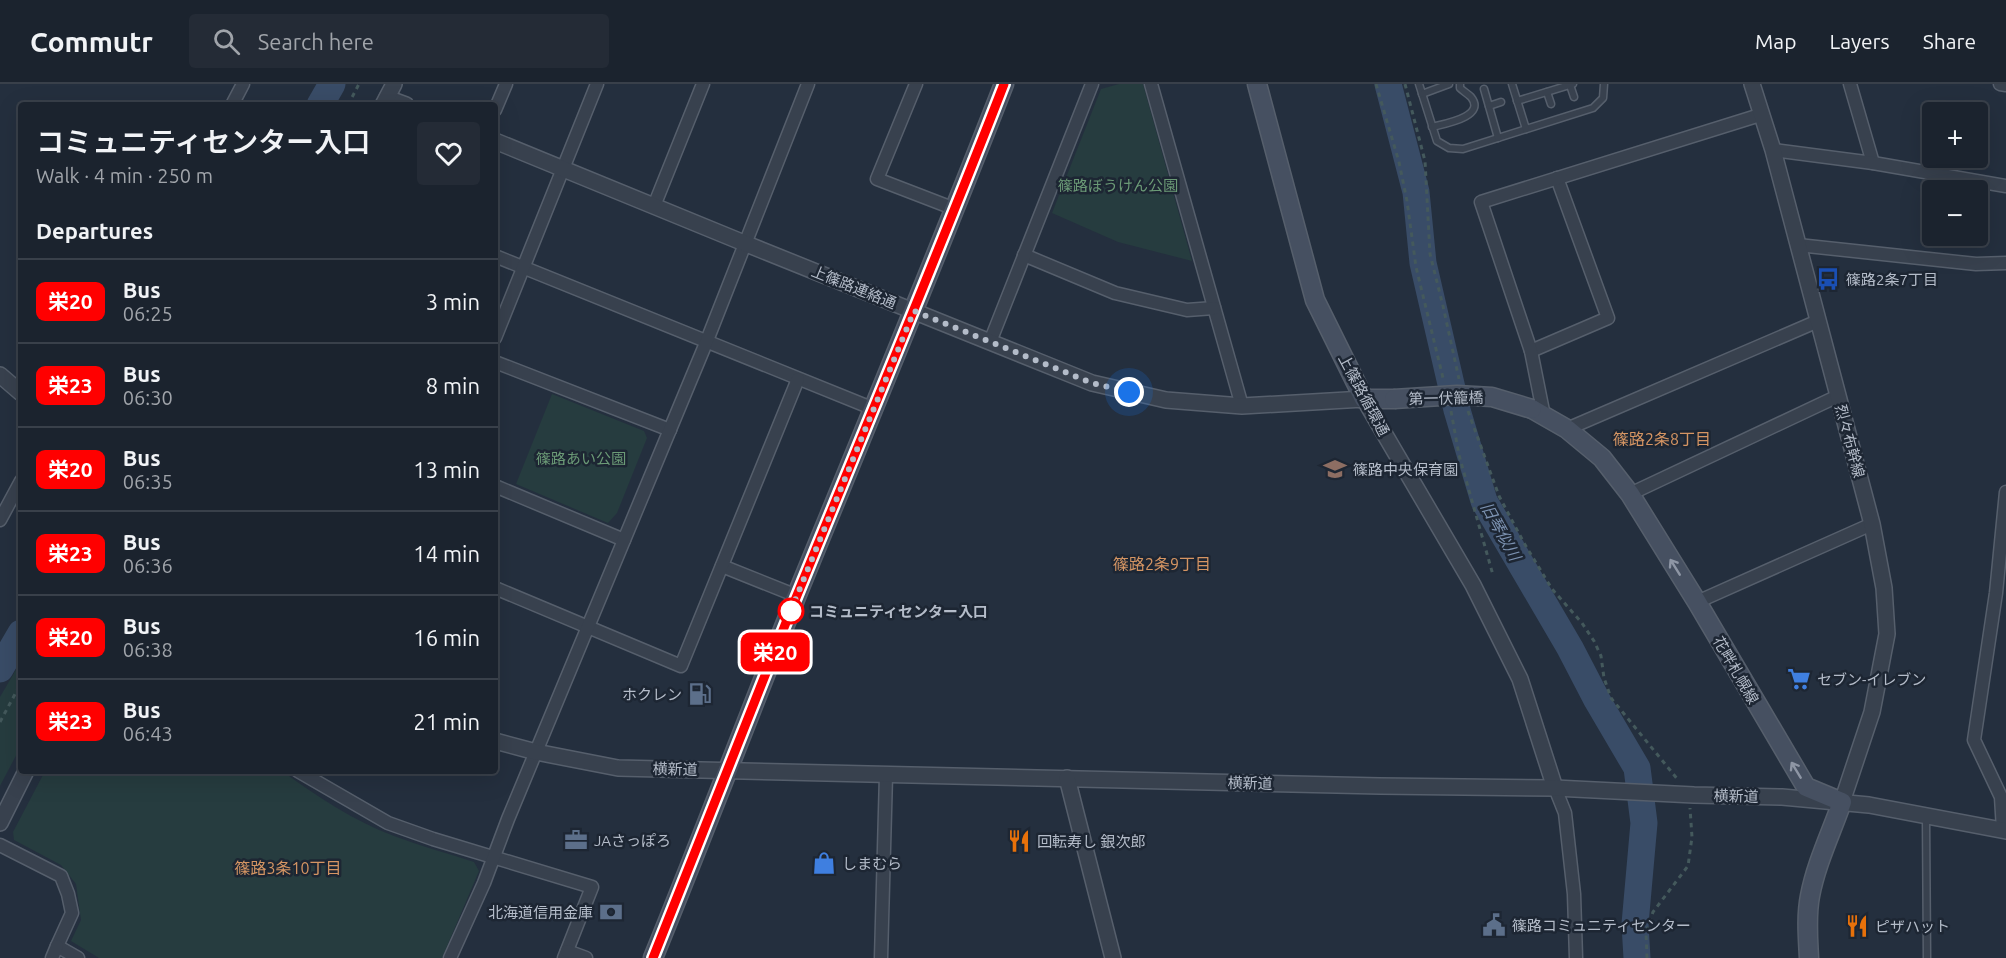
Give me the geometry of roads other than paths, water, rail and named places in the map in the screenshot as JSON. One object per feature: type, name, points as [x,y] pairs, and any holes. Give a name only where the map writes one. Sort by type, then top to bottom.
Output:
[{"type":"main road","points":[[653,958],[1004,84]]},
{"type":"main road","name":"上篠路循環通","points":[[1257,84],[1315,300],[1364,399]]},
{"type":"main road","name":"第一伏籠橋","points":[[1364,399],[1480,396],[1492,397],[1538,412]]},
{"type":"main road","name":"花畔札幌線","points":[[1538,412],[1567,429],[1602,458],[1630,494],[1697,602],[1806,787],[1842,802]]},
{"type":"main road","points":[[1809,958],[1809,898],[1842,802]]},
{"type":"street","points":[[234,102],[243,84]]},
{"type":"street","points":[[498,103],[506,84]]},
{"type":"street","points":[[498,330],[597,84]]},
{"type":"street","points":[[654,206],[703,84]]},
{"type":"street","points":[[450,958],[484,883],[507,819],[706,343],[808,84]]},
{"type":"street","points":[[916,84],[878,179],[955,209]]},
{"type":"street","points":[[990,342],[1092,84]]},
{"type":"street","points":[[1151,84],[1242,406]]},
{"type":"street","name":"烈々布幹線","points":[[1752,84],[1773,150],[1872,524],[1884,588],[1887,634],[1872,712],[1842,802]]},
{"type":"street","points":[[1850,84],[1873,163]]},
{"type":"street","points":[[2000,84],[2006,85]]},
{"type":"street","points":[[1538,412],[1531,351],[1480,202],[1760,115]]},
{"type":"street","name":"上篠路連絡通","points":[[498,142],[1092,383],[1166,400],[1242,406],[1364,399]]},
{"type":"street","points":[[1773,150],[1873,163],[2006,186]]},
{"type":"street","points":[[1531,351],[1608,318],[1557,178]]},
{"type":"street","points":[[1798,245],[1976,264],[2006,263]]},
{"type":"street","points":[[1024,255],[1115,293],[1187,310],[1214,308]]},
{"type":"street","points":[[498,257],[874,409]]},
{"type":"street","points":[[1567,429],[1818,321]]},
{"type":"street","points":[[498,363],[670,430]]},
{"type":"street","points":[[0,375],[18,390]]},
{"type":"street","points":[[498,589],[681,666],[798,379]]},
{"type":"street","points":[[1630,494],[1838,396]]},
{"type":"street","name":"上篠路循環通","points":[[1364,399],[1473,585],[1520,679],[1555,788]]},
{"type":"street","points":[[0,520],[18,487]]},
{"type":"street","points":[[498,487],[624,540]]},
{"type":"street","points":[[2004,830],[2001,797],[1974,740],[2001,594],[2006,492]]},
{"type":"street","points":[[1697,602],[1872,524]]},
{"type":"street","points":[[722,566],[797,596]]},
{"type":"street","name":"横新道","points":[[498,742],[536,752],[618,768],[1555,788],[1684,795],[1782,796],[1869,805],[2004,830]]},
{"type":"street","points":[[0,823],[24,774]]},
{"type":"street","points":[[303,774],[388,823],[433,840],[592,887],[566,955],[586,958]]},
{"type":"street","points":[[881,958],[886,775]]},
{"type":"street","points":[[1067,778],[1113,958]]},
{"type":"street","points":[[1555,788],[1565,813],[1574,894],[1576,958]]},
{"type":"street","points":[[0,845],[61,876],[72,913],[52,958]]},
{"type":"street","points":[[57,946],[78,958]]},
{"type":"lane","points":[[1419,84],[1437,141],[1449,148],[1463,149],[1593,108],[1603,98],[1604,84]]},
{"type":"lane","points":[[1422,94],[1449,84]]},
{"type":"lane","points":[[1432,127],[1472,113],[1474,106],[1472,97],[1460,88],[1460,84]]},
{"type":"lane","points":[[1512,84],[1526,129]]},
{"type":"lane","points":[[1517,101],[1572,84],[1574,97]]},
{"type":"lane","points":[[1484,89],[1498,138]]},
{"type":"lane","points":[[1547,92],[1551,104]]},
{"type":"lane","points":[[1489,106],[1501,102]]},
{"type":"lane","points":[[1926,816],[1927,958]]},
{"type":"waterway","points":[[322,102],[332,84]]},
{"type":"waterway","name":"旧琴似川","points":[[1388,84],[1416,192],[1423,263],[1457,410],[1484,501],[1637,768],[1644,823],[1635,924],[1637,958]]},
{"type":"waterway","points":[[0,669],[18,638]]},
{"type":"place","name":"篠路2条7丁目","points":[[1828,279]]},
{"type":"place","name":"篠路中央保育園","points":[[1335,469]]},
{"type":"place","name":"コミュニティセンター入口","points":[[791,611]]},
{"type":"place","name":"セブン-イレブン","points":[[1799,679]]},
{"type":"place","name":"ホクレン","points":[[700,694]]},
{"type":"place","name":"JAさっぽろ","points":[[576,840]]},
{"type":"place","name":"回転寿し 銀次郎","points":[[1019,841]]},
{"type":"place","name":"しまむら","points":[[824,863]]},
{"type":"place","name":"北海道信用金庫","points":[[611,912]]},
{"type":"place","name":"篠路コミュニティセンター","points":[[1494,925]]},
{"type":"place","name":"ピザハット","points":[[1857,926]]},
{"type":"district","name":"篠路2条8丁目","points":[[1662,439]]},
{"type":"district","name":"篠路2条9丁目","points":[[1162,564]]},
{"type":"district","name":"篠路3条10丁目","points":[[288,868]]},
{"type":"park label","name":"篠路ぼうけん公園","points":[[1118,185]]},
{"type":"park label","name":"篠路あい公園","points":[[581,458]]}]
